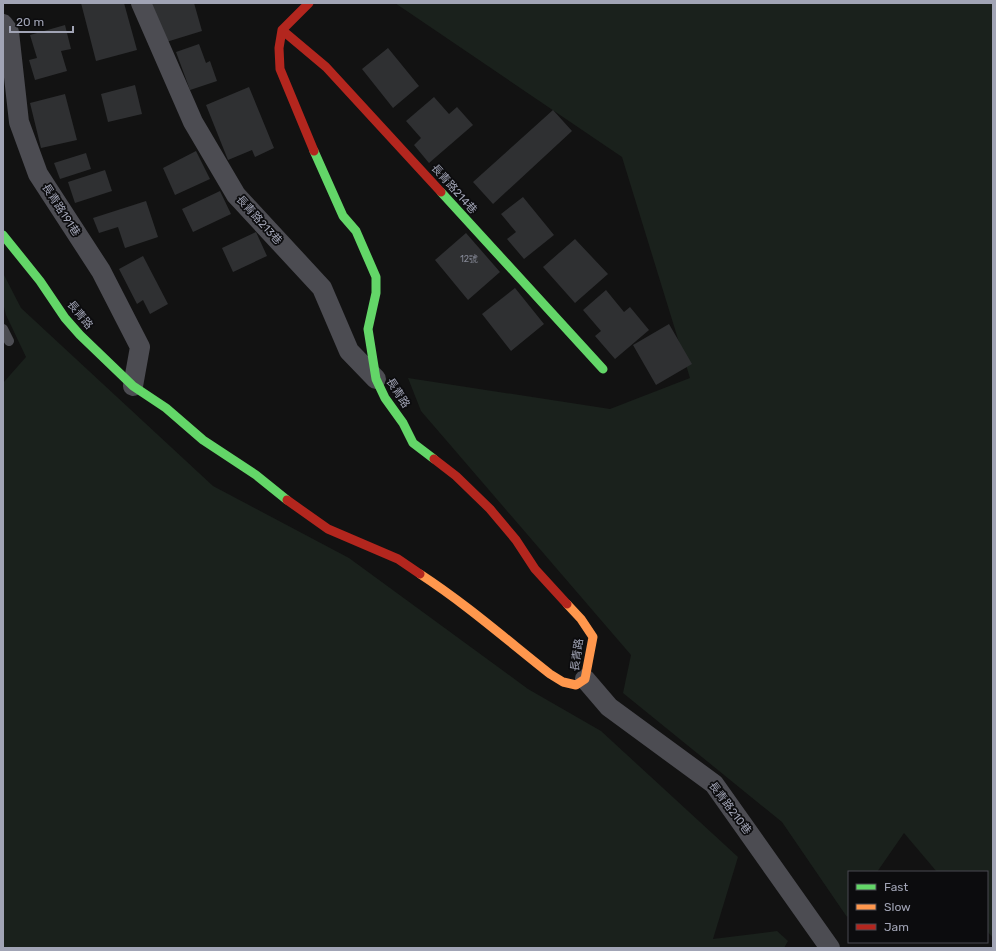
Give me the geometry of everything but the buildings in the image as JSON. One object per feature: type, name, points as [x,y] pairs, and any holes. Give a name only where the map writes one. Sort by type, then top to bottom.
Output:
[{"type":"street","name":"長青路213巷","points":[[141,3],[193,122],[236,195],[322,288],[349,351],[376,379]]},
{"type":"street","points":[[282,30],[309,3]]},
{"type":"street","name":"長青路191巷","points":[[3,24],[9,32],[19,122],[38,174],[101,272],[140,347],[133,386]]},
{"type":"street","name":"長青路","points":[[3,236],[40,281],[65,318],[80,335],[133,386],[166,408],[203,440],[256,475],[280,495],[328,529],[398,559],[457,598],[478,617],[550,674],[563,682],[576,685],[585,679],[593,637],[581,619],[535,569],[516,540],[490,509],[456,476],[413,443],[404,423],[385,398],[376,379],[368,329],[376,293],[376,277],[356,231],[343,216],[289,94],[280,69],[279,48],[282,30]]},
{"type":"street","name":"長青路214巷","points":[[282,30],[326,67],[603,369]]},
{"type":"street","name":"長青路210巷","points":[[585,679],[609,707],[714,784],[830,948]]},
{"type":"lane","points":[[3,329],[10,341]]},
{"type":"shaded area","points":[[395,3],[993,3],[993,938],[988,932],[988,871],[936,871],[904,833],[878,871],[848,871],[847,917],[782,822],[623,693],[631,655],[421,411],[408,378],[610,409],[690,378],[622,157]]},
{"type":"shaded area","points":[[3,273],[21,308],[213,486],[349,558],[528,689],[601,731],[738,857],[713,939],[777,931],[788,941],[784,948],[3,948],[3,383],[26,357],[6,315],[3,303]]},
{"type":"traffic: fast","points":[[314,151],[343,216],[356,231],[376,277],[376,293],[368,329],[376,379],[385,398],[403,423],[413,443],[434,459]]},
{"type":"traffic: fast","points":[[441,192],[603,369]]},
{"type":"traffic: fast","points":[[3,235],[40,281],[65,318],[80,335],[133,386],[166,408],[203,440],[256,475],[287,500]]},
{"type":"traffic: slow","points":[[420,574],[470,610],[550,674],[563,682],[576,685],[585,679],[593,637],[581,619],[567,604]]},
{"type":"traffic: jam","points":[[309,3],[282,30],[279,48],[280,69],[314,151]]},
{"type":"traffic: jam","points":[[282,30],[326,67],[441,192]]},
{"type":"traffic: jam","points":[[434,459],[456,476],[490,509],[516,540],[535,569],[567,604]]},
{"type":"traffic: jam","points":[[287,500],[328,529],[398,559],[420,574]]}]
